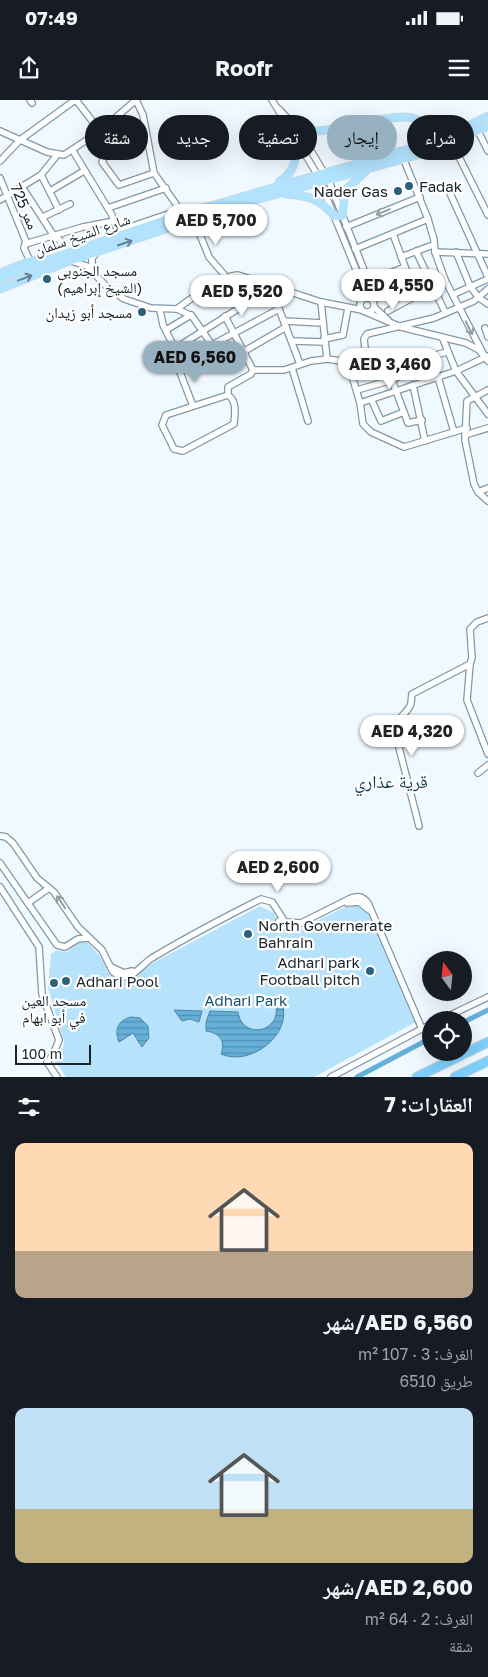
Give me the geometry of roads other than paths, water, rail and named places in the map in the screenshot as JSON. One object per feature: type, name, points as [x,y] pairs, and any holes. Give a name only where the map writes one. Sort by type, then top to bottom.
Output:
[{"type":"highway","points":[[417,1077],[488,1042]]},
{"type":"highway","points":[[455,1077],[488,1061]]},
{"type":"main road","name":"شارع الشيخ سلمان","points":[[474,123],[488,116]]},
{"type":"main road","points":[[317,131],[407,117]]},
{"type":"main road","name":"شارع الشيخ سلمان","points":[[474,133],[488,126]]},
{"type":"main road","name":"شارع الشيخ سلمان","points":[[0,279],[119,233],[268,188],[407,149]]},
{"type":"main road","name":"شارع الشيخ سلمان","points":[[0,289],[69,261],[194,220],[279,194],[407,159]]},
{"type":"main road","points":[[268,188],[288,176],[293,168],[294,160]]},
{"type":"main road","points":[[279,194],[307,196],[320,201],[338,216],[345,190],[369,170]]},
{"type":"main road","points":[[0,273],[30,261],[51,259]]},
{"type":"street","points":[[0,161],[20,140],[75,100],[87,115]]},
{"type":"street","points":[[119,115],[136,100],[141,115]]},
{"type":"street","points":[[274,103],[286,115]]},
{"type":"street","points":[[274,103],[281,115]]},
{"type":"street","points":[[0,131],[57,155],[64,155],[73,151],[85,142]]},
{"type":"street","points":[[478,131],[488,151]]},
{"type":"street","points":[[148,145],[154,173],[183,214]]},
{"type":"street","points":[[73,151],[108,208],[119,233]]},
{"type":"street","points":[[47,152],[49,166]]},
{"type":"street","points":[[0,200],[41,175],[57,155]]},
{"type":"street","points":[[103,160],[102,162],[119,185],[154,173]]},
{"type":"street","points":[[311,160],[321,173]]},
{"type":"street","points":[[314,160],[325,182],[364,288],[361,301],[364,311],[401,327],[443,339],[466,343],[479,350],[487,358]]},
{"type":"street","points":[[404,160],[428,218],[434,240],[434,248],[445,280],[487,358]]},
{"type":"street","points":[[460,160],[488,215]]},
{"type":"street","points":[[50,191],[84,171]]},
{"type":"street","points":[[41,175],[59,210]]},
{"type":"street","name":"ممر 725","points":[[0,178],[27,244],[24,247],[30,261]]},
{"type":"street","points":[[22,187],[43,216],[54,236],[63,243]]},
{"type":"street","points":[[108,208],[166,188]]},
{"type":"street","points":[[449,191],[488,278],[454,294]]},
{"type":"street","points":[[346,227],[420,197]]},
{"type":"street","points":[[43,216],[70,204]]},
{"type":"street","points":[[177,309],[229,277],[241,276],[271,288],[321,302],[371,311],[373,304],[368,282],[346,227],[338,216]]},
{"type":"street","points":[[355,249],[428,218]]},
{"type":"street","points":[[194,220],[209,257],[229,277],[241,306]]},
{"type":"street","points":[[27,244],[83,227],[114,221]]},
{"type":"street","points":[[392,234],[416,297]]},
{"type":"street","points":[[401,257],[416,251],[434,248],[456,252],[488,254]]},
{"type":"street","points":[[416,251],[445,312]]},
{"type":"street","points":[[92,271],[92,258],[97,252]]},
{"type":"street","points":[[456,252],[470,286],[478,297],[488,304]]},
{"type":"street","points":[[69,261],[83,263],[120,297],[136,304],[160,310],[177,309],[191,315],[212,345],[234,335],[279,309]]},
{"type":"street","points":[[368,282],[405,267]]},
{"type":"street","points":[[388,311],[445,280]]},
{"type":"street","points":[[160,310],[166,330],[175,348],[271,288]]},
{"type":"street","points":[[271,288],[300,364]]},
{"type":"street","points":[[366,358],[364,339],[367,334],[401,327],[434,318],[445,312],[460,309],[488,289]]},
{"type":"street","points":[[348,308],[367,298],[384,318],[401,327]]},
{"type":"street","points":[[321,302],[327,359]]},
{"type":"street","points":[[292,341],[324,340],[342,336],[344,334],[348,308]]},
{"type":"street","points":[[166,330],[191,315]]},
{"type":"street","points":[[225,316],[253,370]]},
{"type":"street","points":[[243,352],[285,324],[323,323]]},
{"type":"street","points":[[485,328],[488,337]]},
{"type":"street","points":[[443,339],[456,371],[488,414]]},
{"type":"street","points":[[253,370],[292,368],[300,364],[327,359],[348,362],[397,353],[400,363],[412,362],[447,352]]},
{"type":"street","points":[[380,356],[390,380],[397,390],[409,423],[422,420]]},
{"type":"street","points":[[360,403],[372,401],[426,379],[456,371],[487,358]]},
{"type":"street","points":[[348,362],[357,390],[363,424],[371,432],[404,447],[467,428]]},
{"type":"street","points":[[412,362],[413,370]]},
{"type":"street","points":[[178,367],[193,406]]},
{"type":"street","points":[[292,368],[308,421]]},
{"type":"street","points":[[228,395],[166,415],[162,420],[165,435],[171,445],[177,450],[183,450],[234,424],[235,407],[231,397],[228,395],[228,387],[251,374],[253,370]]},
{"type":"street","points":[[357,390],[390,380],[413,370],[420,370],[426,379]]},
{"type":"street","points":[[438,377],[454,432]]},
{"type":"street","points":[[413,384],[425,441]]},
{"type":"street","points":[[488,390],[467,401],[467,428],[465,435],[474,484],[483,496],[488,488]]},
{"type":"street","points":[[372,401],[380,421],[404,412]]},
{"type":"street","points":[[465,435],[488,428]]},
{"type":"street","points":[[488,618],[477,622],[470,629],[472,658],[467,700],[488,754]]},
{"type":"street","points":[[419,826],[395,732],[398,719],[410,706],[412,694],[420,688],[470,664]]},
{"type":"street","points":[[478,773],[488,765]]},
{"type":"street","points":[[0,836],[6,837],[13,843],[37,878],[49,888],[78,927],[104,953],[110,966],[124,973],[138,969],[163,951],[261,899],[269,900],[277,914],[287,923],[300,923],[352,898],[361,897],[368,903],[422,1029],[331,1077]]},
{"type":"street","points":[[0,863],[57,945],[65,947],[78,939],[92,939]]},
{"type":"street","points":[[0,887],[40,947],[42,994],[58,1040],[53,1055],[47,1062],[56,1077]]},
{"type":"street","points":[[28,903],[49,888]]},
{"type":"street","points":[[78,927],[80,933],[78,939]]},
{"type":"street","points":[[459,1011],[488,997]]},
{"type":"waterway","points":[[472,1018],[488,1010]]},
{"type":"waterway","points":[[357,1077],[422,1043]]},
{"type":"place","name":"Fadak","points":[[409,186]]},
{"type":"place","name":"Nader Gas","points":[[398,191]]},
{"type":"place","name":"مسجد الجنوبي (الشيخ إبراهيم)","points":[[47,279]]},
{"type":"place","name":"مسجد أبو زيدان","points":[[142,312]]},
{"type":"place","name":"North Governerate Bahrain","points":[[248,934]]},
{"type":"place","name":"Adhari park Football pitch","points":[[370,971]]},
{"type":"place","name":"Adhari Pool","points":[[66,981]]},
{"type":"place","name":"مسجد العين في أبو ابهام","points":[[54,983]]},
{"type":"district","name":"قرية عذاري","points":[[391,781]]},
{"type":"park label","name":"Adhari Park","points":[[246,1000]]}]
